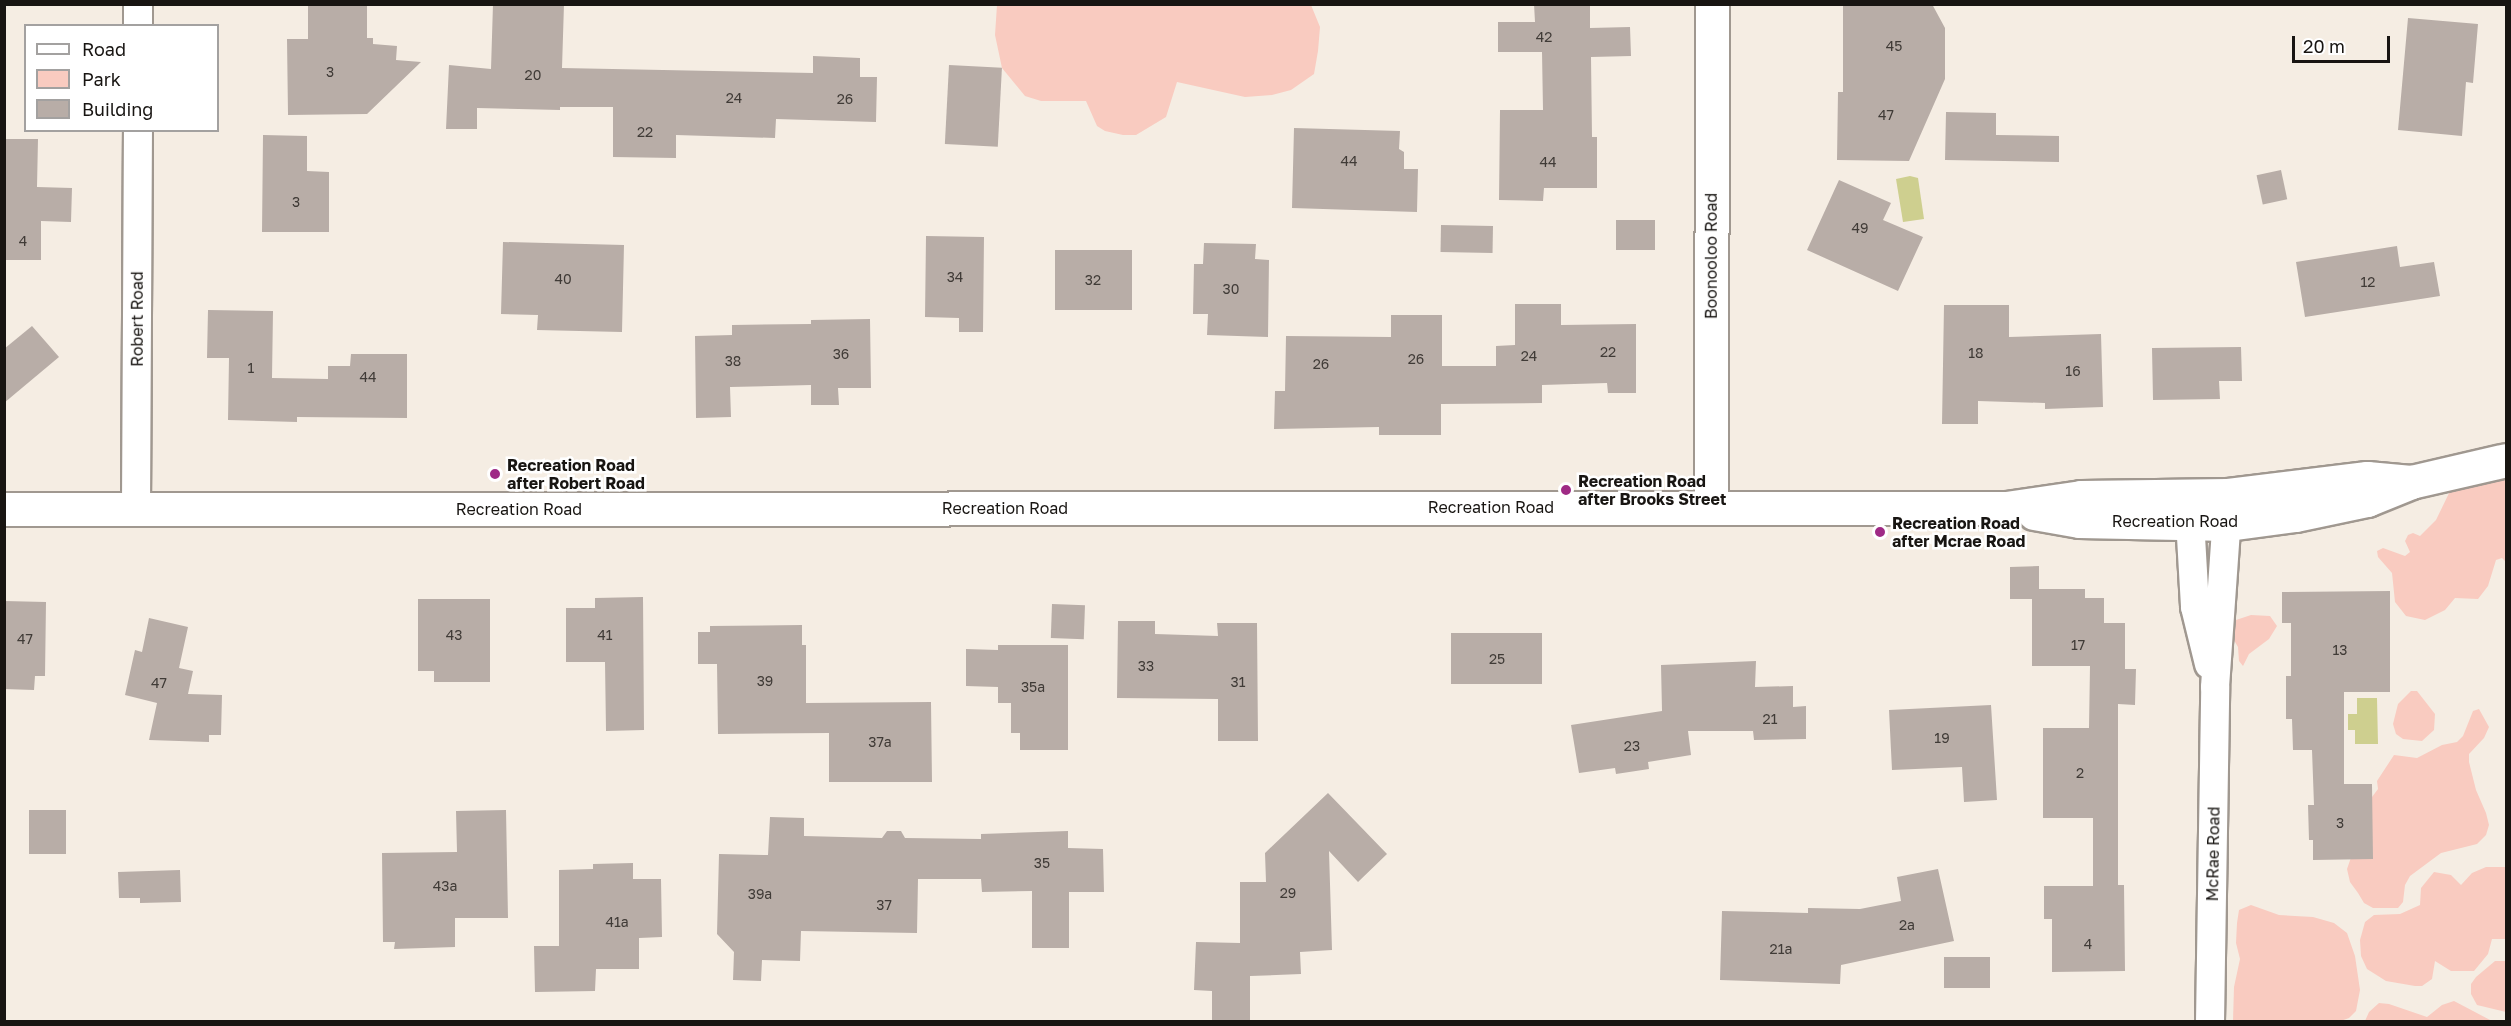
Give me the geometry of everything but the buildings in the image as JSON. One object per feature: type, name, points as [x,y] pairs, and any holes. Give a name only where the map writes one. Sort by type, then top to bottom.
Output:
[{"type":"street","points":[[138,4],[138,24]]},
{"type":"street","name":"Boonooloo Road","points":[[1711,507],[1712,4]]},
{"type":"street","name":"Robert Road","points":[[136,507],[138,132]]},
{"type":"street","name":"Recreation Road","points":[[4,508],[2006,508],[2081,497],[2189,510],[2228,509],[2367,478],[2411,482],[2506,460]]},
{"type":"street","name":"McRae Road","points":[[2210,1022],[2215,687],[2228,509]]},
{"type":"street","name":"McRae Road","points":[[2189,510],[2195,607],[2215,687]]},
{"type":"green space","points":[[997,5],[1311,5],[1320,27],[1314,74],[1291,90],[1272,95],[1245,97],[1177,82],[1166,117],[1136,135],[1123,135],[1105,131],[1097,126],[1086,101],[1041,101],[1025,96],[1002,68],[995,35]]},
{"type":"green space","points":[[2506,458],[2506,562],[2502,558],[2496,560],[2488,586],[2478,599],[2455,598],[2445,610],[2425,620],[2406,616],[2395,602],[2392,573],[2378,557],[2377,551],[2383,548],[2405,556],[2410,552],[2405,541],[2408,535],[2413,533],[2420,536],[2436,520],[2452,487]]},
{"type":"green space","points":[[2251,615],[2270,616],[2277,626],[2269,639],[2249,654],[2243,666],[2239,661],[2238,647],[2231,635],[2230,626],[2236,620]]},
{"type":"green space","points":[[2411,691],[2417,691],[2435,714],[2434,730],[2422,741],[2403,739],[2396,734],[2393,724],[2398,704]]},
{"type":"green space","points":[[2479,709],[2489,727],[2484,738],[2469,754],[2469,762],[2476,790],[2489,825],[2486,835],[2477,844],[2441,853],[2410,876],[2405,885],[2403,902],[2398,908],[2373,908],[2364,903],[2350,882],[2347,869],[2372,797],[2378,789],[2377,781],[2394,755],[2417,758],[2442,745],[2457,742],[2463,736],[2473,711]]},
{"type":"green space","points":[[2486,867],[2506,867],[2506,939],[2492,939],[2488,954],[2474,971],[2451,971],[2435,961],[2432,979],[2422,986],[2415,986],[2386,981],[2367,969],[2361,956],[2360,940],[2365,922],[2374,915],[2400,914],[2420,905],[2421,888],[2434,872],[2451,875],[2461,885],[2472,873]]},
{"type":"green space","points":[[2251,905],[2279,915],[2313,917],[2334,923],[2347,933],[2355,956],[2360,990],[2356,1011],[2349,1018],[2338,1022],[2233,1021],[2234,987],[2240,959],[2236,943],[2239,910]]},
{"type":"green space","points":[[2495,961],[2506,961],[2506,1012],[2477,1005],[2471,994],[2471,984],[2476,977]]},
{"type":"green space","points":[[2454,1001],[2492,1021],[2365,1021],[2369,1012],[2379,1003],[2389,1004],[2427,1017],[2442,1005]]},
{"type":"shaded area","points":[[1910,176],[1918,178],[1924,219],[1903,222],[1896,179]]},
{"type":"shaded area","points":[[2357,698],[2377,698],[2378,744],[2355,744],[2355,730],[2348,730],[2348,714],[2357,714]]},
{"type":"place","name":"Recreation Road after Robert Road","points":[[495,474]]},
{"type":"place","name":"Recreation Road after Brooks Street","points":[[1566,490]]},
{"type":"place","name":"Recreation Road after Mcrae Road","points":[[1880,532]]}]
